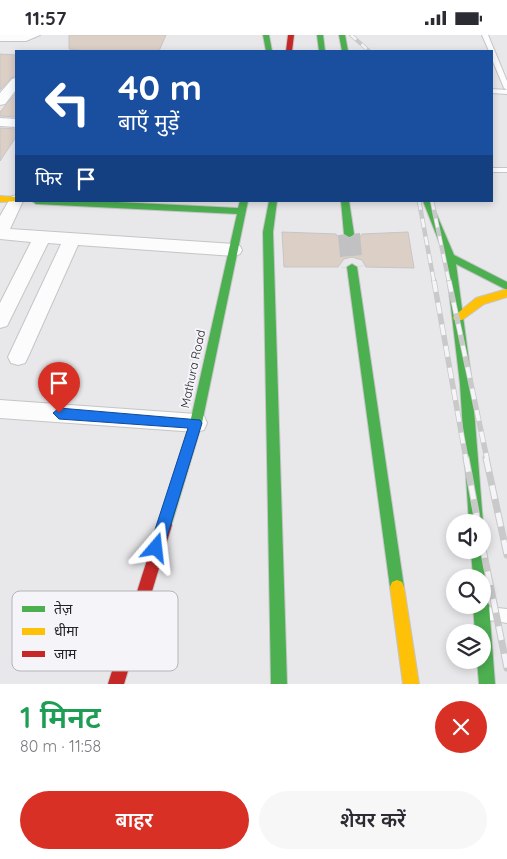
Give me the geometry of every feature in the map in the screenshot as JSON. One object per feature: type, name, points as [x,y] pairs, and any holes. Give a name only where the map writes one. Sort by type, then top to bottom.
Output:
[{"type":"main road","points":[[266,35],[269,50]]},
{"type":"main road","points":[[289,50],[291,35]]},
{"type":"main road","points":[[320,35],[324,50]]},
{"type":"main road","points":[[342,35],[345,50]]},
{"type":"main road","points":[[0,199],[15,200]]},
{"type":"main road","points":[[77,202],[243,206]]},
{"type":"main road","points":[[272,202],[268,232],[279,684]]},
{"type":"main road","points":[[344,202],[349,234]]},
{"type":"main road","points":[[427,202],[450,257],[466,383],[475,514]]},
{"type":"main road","name":"Mathura Road","points":[[145,591],[196,423],[243,206]]},
{"type":"main road","points":[[450,257],[477,273],[507,286]]},
{"type":"main road","points":[[352,267],[412,684]]},
{"type":"main road","points":[[458,317],[480,301],[507,293]]},
{"type":"main road","points":[[482,614],[487,684]]},
{"type":"main road","name":"Mathura Road","points":[[116,684],[120,671]]},
{"type":"street","points":[[0,38],[26,38],[34,35]]},
{"type":"street","points":[[1,100],[15,83]]},
{"type":"street","points":[[1,100],[15,99]]},
{"type":"street","points":[[0,122],[15,123]]},
{"type":"street","points":[[15,202],[0,233],[234,250]]},
{"type":"street","points":[[0,321],[42,237]]},
{"type":"street","points":[[18,357],[72,239]]},
{"type":"street","points":[[0,409],[196,423]]},
{"type":"lane","points":[[485,35],[491,50]]},
{"type":"lane","points":[[493,55],[507,90],[493,91]]},
{"type":"lane","points":[[493,170],[507,170]]},
{"type":"lane","points":[[491,612],[507,616]]},
{"type":"building","points":[[69,35],[166,35],[159,50],[69,49]]},
{"type":"building","points":[[0,54],[15,55],[15,76],[11,78],[0,90]]},
{"type":"building","points":[[15,94],[15,117],[0,116],[0,112]]},
{"type":"building","points":[[0,128],[15,129],[15,138],[0,161]]},
{"type":"building","points":[[282,232],[336,234],[341,241],[349,243],[357,241],[362,234],[408,232],[414,268],[366,267],[362,260],[352,257],[344,259],[338,267],[284,267]]},
{"type":"tunnel","points":[[349,234],[352,267]]},
{"type":"railway","points":[[351,35],[368,50]]},
{"type":"railway","points":[[419,202],[434,282]]},
{"type":"railway","points":[[432,202],[449,282]]},
{"type":"railway","points":[[434,281],[466,459]]},
{"type":"railway","points":[[449,281],[487,459]]},
{"type":"railway","points":[[466,458],[476,514]]},
{"type":"railway","points":[[486,458],[507,555]]},
{"type":"railway","points":[[485,559],[507,668]]},
{"type":"traffic: fast","points":[[266,35],[269,50]]},
{"type":"traffic: fast","points":[[320,35],[322,50]]},
{"type":"traffic: fast","points":[[342,35],[345,50]]},
{"type":"traffic: fast","points":[[57,202],[242,211]]},
{"type":"traffic: fast","points":[[165,525],[196,423],[244,202]]},
{"type":"traffic: fast","points":[[273,202],[268,232],[279,684]]},
{"type":"traffic: fast","points":[[345,202],[349,234]]},
{"type":"traffic: fast","points":[[427,202],[450,257],[466,384],[475,514]]},
{"type":"traffic: fast","points":[[450,257],[507,286]]},
{"type":"traffic: fast","points":[[352,267],[397,587]]},
{"type":"traffic: fast","points":[[479,559],[479,569]]},
{"type":"traffic: fast","points":[[482,614],[487,684]]},
{"type":"traffic: slow","points":[[0,199],[15,200]]},
{"type":"traffic: slow","points":[[458,317],[480,301],[507,293]]},
{"type":"traffic: slow","points":[[397,587],[411,684]]},
{"type":"traffic: jam","points":[[289,50],[291,35]]},
{"type":"traffic: jam","points":[[145,591],[165,525]]},
{"type":"traffic: jam","points":[[116,684],[120,671]]},
{"type":"route","points":[[59,413],[196,423],[156,548]]}]
